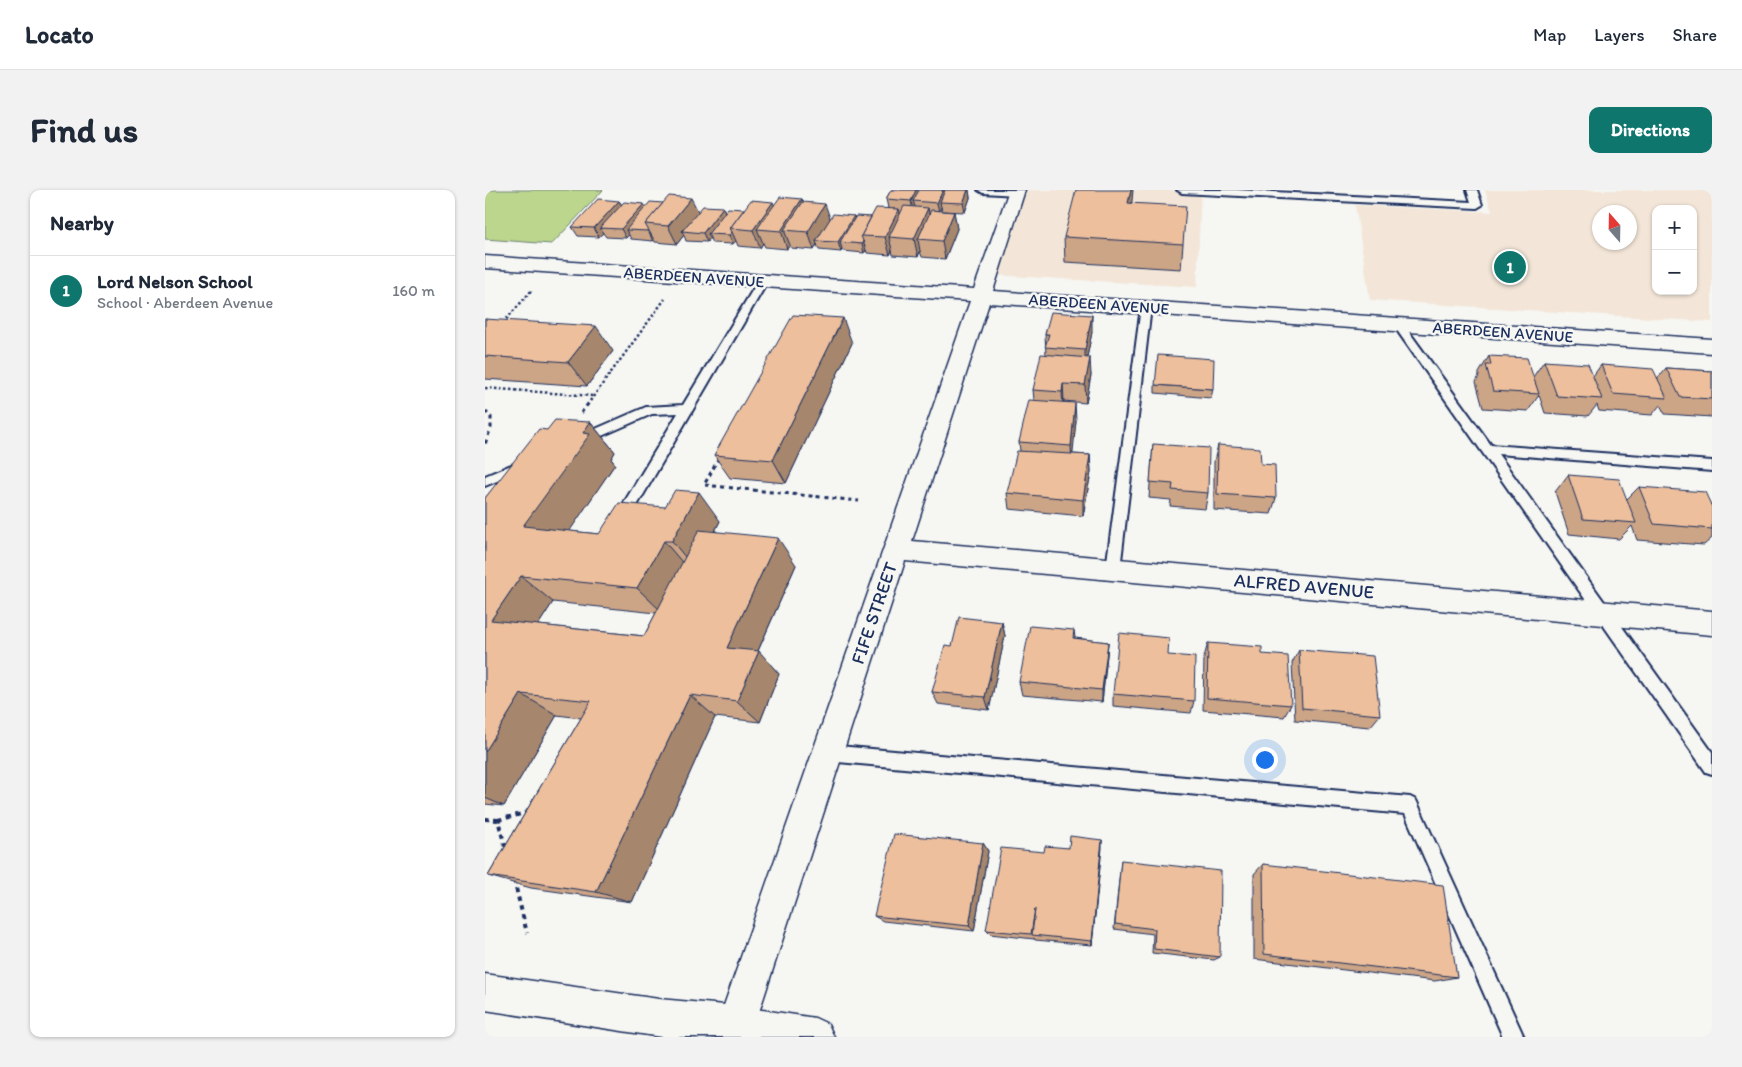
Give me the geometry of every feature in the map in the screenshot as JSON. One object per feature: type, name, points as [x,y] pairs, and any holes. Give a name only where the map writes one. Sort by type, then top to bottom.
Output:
[{"type":"street","name":"FIFE STREET","points":[[734,1031],[1016,191]]},
{"type":"street","name":"ABERDEEN AVENUE","points":[[485,262],[1712,346]]},
{"type":"street","name":"ALFRED AVENUE","points":[[896,550],[1712,623]]},
{"type":"street","points":[[485,992],[734,1031],[815,1037]]},
{"type":"lane","points":[[983,190],[1016,191]]},
{"type":"lane","points":[[1182,190],[1477,205],[1472,190]]},
{"type":"lane","points":[[630,505],[763,281]]},
{"type":"lane","points":[[1113,569],[1146,307]]},
{"type":"lane","points":[[1398,324],[1712,766]]},
{"type":"lane","points":[[567,446],[650,410],[686,410]]},
{"type":"lane","points":[[1487,449],[1712,466]]},
{"type":"lane","points":[[485,481],[531,461]]},
{"type":"lane","points":[[827,753],[1410,806],[1514,1037]]},
{"type":"path","points":[[498,328],[534,288]]},
{"type":"path","points":[[577,419],[666,297]]},
{"type":"path","points":[[485,388],[594,396]]},
{"type":"path","points":[[485,411],[491,417],[491,428],[485,444]]},
{"type":"path","points":[[723,451],[704,485],[859,501]]},
{"type":"path","points":[[485,819],[498,820],[534,810]]},
{"type":"path","points":[[498,820],[507,856]]},
{"type":"path","points":[[512,874],[527,933]]},
{"type":"path","points":[[517,892],[521,884]]},
{"type":"shaded area","points":[[1021,190],[1201,190],[1197,287],[993,275]]},
{"type":"shaded area","points":[[1485,190],[1712,190],[1712,322],[1370,300],[1355,205],[1492,212]]},
{"type":"green space","points":[[489,190],[603,190],[552,244],[485,239],[485,193]]},
{"type":"building","points":[[891,190],[916,190],[911,201],[886,199]]},
{"type":"building","points":[[919,190],[943,190],[937,203],[913,201]]},
{"type":"building","points":[[945,190],[968,190],[963,203],[940,202]]},
{"type":"building","points":[[1076,190],[1131,190],[1128,203],[1186,206],[1183,244],[1064,237]]},
{"type":"building","points":[[669,196],[691,198],[668,226],[645,224]]},
{"type":"building","points":[[780,197],[802,199],[781,231],[757,229]]},
{"type":"building","points":[[598,199],[619,201],[594,228],[572,227]]},
{"type":"building","points":[[751,200],[773,202],[753,230],[730,228]]},
{"type":"building","points":[[624,202],[644,204],[621,229],[600,228]]},
{"type":"building","points":[[650,202],[663,203],[645,224],[649,231],[626,230]]},
{"type":"building","points":[[803,202],[825,204],[808,232],[784,230]]},
{"type":"building","points":[[703,206],[723,207],[703,233],[682,231]]},
{"type":"building","points":[[904,206],[928,208],[914,239],[889,237]]},
{"type":"building","points":[[728,208],[744,209],[730,228],[732,232],[729,235],[708,234]]},
{"type":"building","points":[[876,208],[899,209],[885,237],[861,236]]},
{"type":"building","points":[[931,210],[954,212],[942,241],[918,239]]},
{"type":"building","points":[[833,214],[854,216],[838,242],[816,241]]},
{"type":"building","points":[[856,216],[871,217],[861,236],[862,244],[840,242]]},
{"type":"building","points":[[1051,312],[1092,315],[1085,350],[1045,347],[1049,334],[1045,334]]},
{"type":"building","points":[[793,315],[843,318],[773,460],[714,455]]},
{"type":"building","points":[[485,319],[596,326],[568,362],[485,356]]},
{"type":"building","points":[[1041,354],[1090,358],[1085,385],[1063,384],[1062,392],[1033,390]]},
{"type":"building","points":[[1158,355],[1214,359],[1213,389],[1155,385]]},
{"type":"building","points":[[1489,356],[1527,358],[1539,394],[1493,391],[1486,365],[1491,365]]},
{"type":"building","points":[[1544,361],[1588,364],[1602,399],[1557,396]]},
{"type":"building","points":[[1601,365],[1653,369],[1667,398],[1613,394]]},
{"type":"building","points":[[1666,368],[1712,371],[1712,399],[1680,397]]},
{"type":"building","points":[[1029,400],[1075,403],[1071,446],[1019,442]]},
{"type":"building","points":[[555,420],[590,422],[583,433],[590,434],[523,526],[599,534],[619,503],[665,507],[675,490],[699,492],[672,541],[664,541],[637,588],[521,576],[491,620],[644,636],[699,530],[778,538],[727,648],[759,651],[737,701],[690,695],[596,892],[488,876],[591,701],[521,694],[485,752],[485,498],[539,429],[547,430]]},
{"type":"building","points":[[1153,444],[1209,448],[1208,493],[1172,490],[1173,484],[1150,482]]},
{"type":"building","points":[[1218,445],[1260,448],[1261,464],[1275,465],[1276,498],[1217,494]]},
{"type":"building","points":[[1017,451],[1090,455],[1083,500],[1007,493]]},
{"type":"building","points":[[1568,475],[1619,479],[1636,523],[1583,519]]},
{"type":"building","points":[[1639,487],[1705,492],[1712,507],[1712,529],[1654,524]]},
{"type":"building","points":[[959,617],[1002,622],[985,697],[932,692],[945,645],[952,646]]},
{"type":"building","points":[[1030,626],[1074,630],[1073,638],[1108,642],[1102,690],[1019,682]]},
{"type":"building","points":[[1119,633],[1169,638],[1168,655],[1195,657],[1194,701],[1113,694]]},
{"type":"building","points":[[1208,643],[1262,647],[1262,654],[1288,656],[1291,705],[1207,698]]},
{"type":"building","points":[[1299,650],[1373,656],[1380,715],[1302,708]]},
{"type":"building","points":[[894,834],[983,843],[969,926],[874,916]]},
{"type":"building","points":[[1070,836],[1102,840],[1092,941],[1032,935],[1035,909],[1031,934],[986,930],[1001,848],[1044,852],[1045,846],[1069,848]]},
{"type":"building","points":[[1121,860],[1221,871],[1220,957],[1154,949],[1155,929],[1115,924]]},
{"type":"building","points":[[1263,864],[1443,885],[1457,977],[1264,954]]},
{"type":"place","name":"Lord Nelson School","points":[[1510,267]]}]
